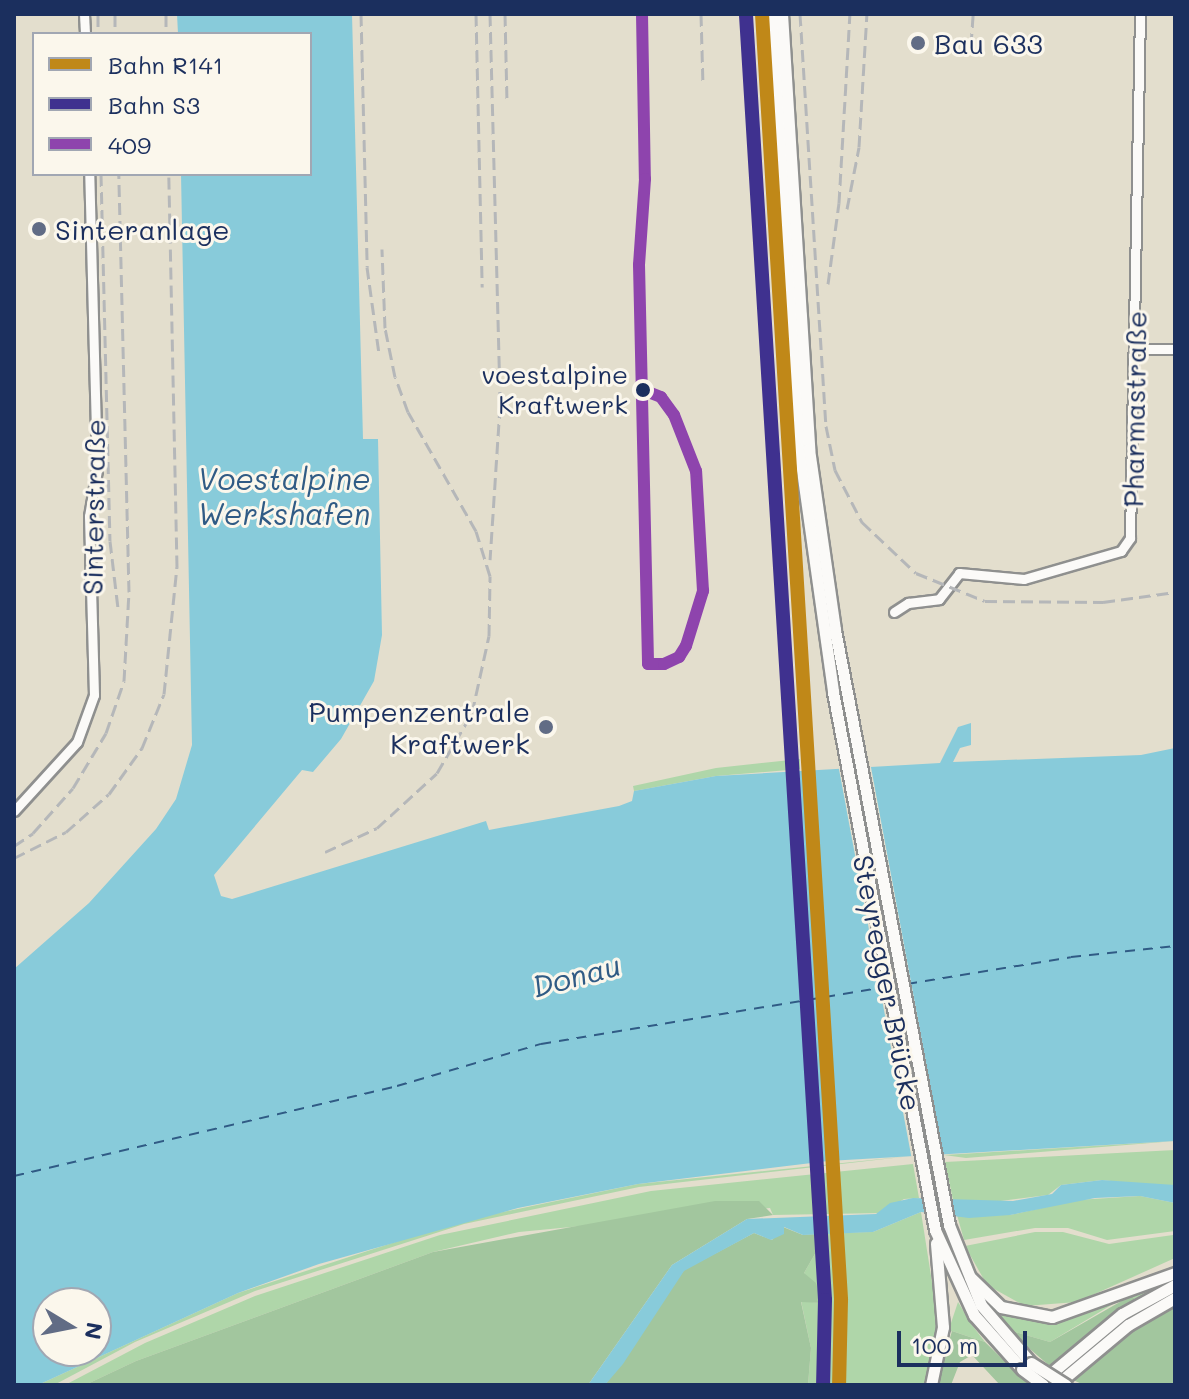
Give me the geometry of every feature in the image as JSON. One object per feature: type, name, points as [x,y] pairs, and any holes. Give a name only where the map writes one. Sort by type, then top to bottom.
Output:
[{"type":"main road","name":"Steyregger Brücke","points":[[772,14],[800,460],[833,692],[935,1230],[952,1271]]},
{"type":"main road","name":"Steyregger Brücke","points":[[782,14],[811,470],[846,691],[937,1174],[952,1271]]},
{"type":"main road","points":[[952,1271],[1001,1307],[1042,1317],[1079,1311],[1175,1273]]},
{"type":"main road","points":[[952,1271],[981,1326],[1026,1366],[1040,1385],[1122,1314],[1175,1285]]},
{"type":"main road","points":[[931,1385],[952,1271]]},
{"type":"main road","points":[[1056,1385],[1128,1325],[1175,1298]]},
{"type":"main road","points":[[1026,1366],[1066,1385]]},
{"type":"street","name":"Pharmastraße","points":[[894,612],[908,603],[939,599],[959,573],[1024,579],[1126,546],[1132,533],[1140,14]]},
{"type":"street","name":"Sinterstraße","points":[[14,811],[77,742],[94,695],[89,516],[97,470],[89,176]]},
{"type":"street","points":[[1135,349],[1175,349]]},
{"type":"green space","points":[[800,759],[800,769],[716,776],[634,791],[633,786],[716,768]]},
{"type":"green space","points":[[1175,1141],[966,1158],[944,1155]]},
{"type":"green space","points":[[1175,1150],[1175,1185],[1167,1187],[1102,1180],[1061,1185],[1048,1195],[977,1204],[953,1200],[945,1162]]},
{"type":"green space","points":[[911,1156],[639,1187],[464,1224],[255,1291],[112,1354],[112,1351],[238,1293],[460,1221],[638,1184]]},
{"type":"green space","points":[[913,1164],[919,1198],[904,1199],[881,1213],[773,1215],[770,1208],[519,1232],[433,1252],[136,1361],[85,1385],[65,1385],[99,1367],[112,1367],[112,1360],[145,1343],[255,1296],[440,1235],[651,1191]]},
{"type":"green space","points":[[1140,1196],[1175,1203],[1175,1231],[1107,1240],[1068,1228],[1035,1228],[964,1240],[957,1215],[1010,1215],[1077,1200]]},
{"type":"green space","points":[[715,1201],[759,1201],[773,1215],[747,1219],[672,1265],[588,1385],[85,1385],[136,1361],[433,1252]]},
{"type":"green space","points":[[921,1212],[939,1327],[927,1385],[843,1385],[844,1276],[836,1277],[834,1385],[808,1385],[811,1348],[801,1301],[821,1303],[804,1273],[827,1233],[873,1232]]},
{"type":"green space","points":[[783,1227],[803,1235],[827,1233],[804,1273],[816,1283],[822,1303],[801,1302],[811,1348],[808,1385],[605,1385],[684,1270],[754,1233],[772,1240]]},
{"type":"green space","points":[[1035,1232],[1063,1232],[1109,1244],[1173,1235],[1175,1258],[1077,1302],[1025,1306],[987,1285],[965,1246]]},
{"type":"green space","points":[[1175,1278],[1135,1300],[1132,1295],[1118,1301],[1050,1342],[1008,1330],[988,1303],[1022,1317],[1062,1319]]},
{"type":"green space","points":[[1132,1295],[1135,1300],[1052,1368],[1008,1330],[1050,1342]]},
{"type":"green space","points":[[958,1302],[985,1342],[952,1331],[947,1335]]},
{"type":"green space","points":[[1175,1305],[1175,1385],[1084,1385],[1073,1380],[1123,1338]]},
{"type":"green space","points":[[952,1331],[985,1342],[1029,1385],[999,1384],[972,1355],[960,1362],[951,1385],[936,1385]]},
{"type":"green space","points":[[77,1367],[88,1367],[54,1385],[38,1385]]},
{"type":"water","points":[[177,14],[352,14],[363,439],[378,439],[382,635],[374,681],[341,739],[313,772],[302,770],[214,875],[221,896],[232,899],[486,821],[489,830],[619,806],[632,801],[634,791],[716,776],[940,763],[958,727],[971,723],[971,745],[960,748],[953,762],[1141,755],[1175,748],[1175,1141],[828,1161],[638,1184],[518,1208],[319,1264],[238,1293],[112,1351],[112,1287],[32,1287],[32,1367],[77,1367],[38,1385],[14,1385],[14,969],[89,903],[156,829],[176,799],[192,745],[181,176],[312,176],[312,32],[178,32]]},
{"type":"water","points":[[1102,1180],[1175,1185],[1175,1203],[1140,1196],[1095,1198],[1010,1215],[969,1218],[921,1212],[873,1232],[803,1235],[784,1227],[784,1234],[771,1240],[754,1233],[684,1271],[623,1364],[605,1385],[588,1385],[672,1265],[747,1219],[876,1214],[890,1203],[913,1198],[1013,1201],[1052,1194],[1061,1185]]},
{"type":"pier","points":[[870,762],[944,1159],[912,1160],[838,764]]},
{"type":"pier","points":[[803,765],[814,769],[837,1165],[829,1165]]},
{"type":"ferry route","points":[[907,984],[1071,957],[1175,946]]},
{"type":"ferry route","points":[[14,1176],[397,1086],[541,1044],[885,987]]},
{"type":"railway","points":[[98,14],[98,32]]},
{"type":"railway","points":[[115,14],[115,32]]},
{"type":"railway","points":[[166,14],[166,32]]},
{"type":"railway","points":[[361,14],[367,267],[379,353]]},
{"type":"railway","points":[[476,14],[482,287]]},
{"type":"railway","points":[[490,14],[500,406],[490,560]]},
{"type":"railway","points":[[505,14],[507,101]]},
{"type":"railway","points":[[701,14],[703,85]]},
{"type":"railway","points":[[800,14],[826,426],[835,470],[862,522],[916,573],[985,601],[1103,602],[1175,592]]},
{"type":"railway","points":[[828,284],[839,203],[850,14]]},
{"type":"railway","points":[[847,209],[859,147],[867,14]]},
{"type":"railway","points":[[971,45],[973,14]]},
{"type":"railway","points":[[101,176],[110,541],[118,608]]},
{"type":"railway","points":[[14,846],[33,833],[73,788],[106,733],[124,681],[129,592],[119,176]]},
{"type":"railway","points":[[14,858],[66,832],[109,794],[142,748],[164,694],[177,567],[169,176]]},
{"type":"railway","points":[[325,852],[377,828],[437,773],[472,713],[489,636],[490,576],[476,531],[408,412],[395,377],[385,328],[382,249]]},
{"type":"rail line","name":"R141","points":[[762,14],[841,1300],[839,1385]]},
{"type":"rail line","name":"S3","points":[[746,15],[825,1300],[823,1385]]},
{"type":"transit line","name":"409","points":[[642,14],[645,179],[639,265],[648,664],[664,664],[679,657],[686,646],[703,591],[696,471],[674,415],[661,397],[643,390]]},
{"type":"place","name":"Bau 633","points":[[918,43]]},
{"type":"place","name":"Sinteranlage","points":[[39,229]]},
{"type":"place","name":"voestalpine Kraftwerk","points":[[643,390]]},
{"type":"place","name":"Pumpenzentrale Kraftwerk","points":[[546,727]]},
{"type":"water label","name":"Voestalpine Werkshafen","points":[[284,495]]},
{"type":"water label","name":"Donau","points":[[576,975]]}]
